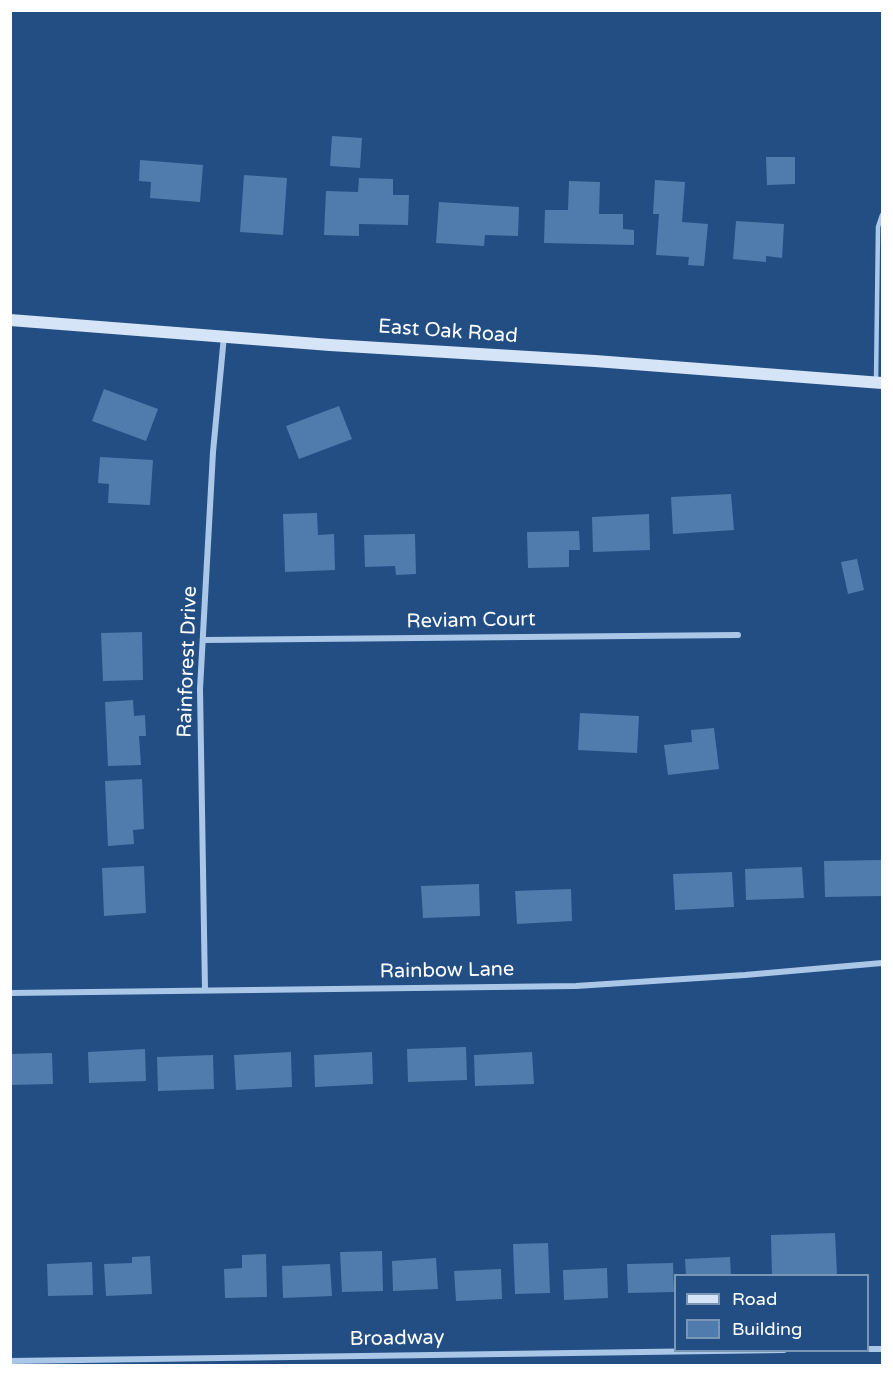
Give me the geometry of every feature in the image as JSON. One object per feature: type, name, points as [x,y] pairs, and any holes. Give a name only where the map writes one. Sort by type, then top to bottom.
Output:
[{"type":"street","name":"East Oak Road","points":[[10,320],[879,382]]},
{"type":"street","name":"Rainforest Drive","points":[[205,990],[200,689],[213,452],[224,336]]},
{"type":"street","name":"Reviam Court","points":[[204,640],[738,635]]},
{"type":"street","name":"Rainbow Lane","points":[[10,993],[576,986],[882,963]]},
{"type":"street","name":"Broadway","points":[[10,1361],[674,1352]]},
{"type":"lane","points":[[879,382],[878,227],[882,215]]},
{"type":"building","points":[[332,136],[362,138],[360,168],[330,166]]},
{"type":"building","points":[[766,157],[795,157],[795,184],[767,185]]},
{"type":"building","points":[[140,160],[203,165],[200,202],[150,198],[151,182],[139,181]]},
{"type":"building","points":[[244,175],[287,178],[283,235],[240,232]]},
{"type":"building","points":[[359,178],[393,179],[393,195],[409,195],[408,225],[359,224],[359,236],[324,235],[326,191],[358,192]]},
{"type":"building","points":[[655,180],[685,182],[682,222],[708,224],[704,266],[688,265],[689,257],[656,255],[659,214],[653,214]]},
{"type":"building","points":[[569,181],[600,182],[599,214],[623,214],[623,229],[634,230],[634,245],[544,243],[545,210],[568,210]]},
{"type":"building","points":[[439,202],[519,207],[518,236],[485,235],[484,246],[436,243]]},
{"type":"building","points":[[736,221],[784,224],[782,258],[766,256],[766,262],[733,259]]},
{"type":"building","points":[[104,389],[158,409],[146,441],[92,421]]},
{"type":"building","points":[[339,406],[352,439],[299,459],[286,426]]},
{"type":"building","points":[[100,457],[153,460],[150,505],[108,503],[109,484],[98,483]]},
{"type":"building","points":[[731,494],[734,530],[673,534],[671,497]]},
{"type":"building","points":[[317,513],[318,535],[334,534],[335,570],[285,572],[283,514]]},
{"type":"building","points":[[649,514],[650,550],[593,552],[592,517]]},
{"type":"building","points":[[579,531],[580,550],[569,550],[569,567],[528,568],[527,532]]},
{"type":"building","points":[[415,534],[416,574],[396,575],[395,566],[365,567],[364,535]]},
{"type":"building","points":[[857,559],[864,590],[848,594],[841,562]]},
{"type":"building","points":[[142,632],[143,680],[103,681],[101,633]]},
{"type":"building","points":[[133,700],[134,716],[145,715],[146,736],[139,736],[141,765],[108,766],[105,702]]},
{"type":"building","points":[[580,713],[639,716],[637,753],[578,750]]},
{"type":"building","points":[[714,728],[719,769],[668,775],[664,745],[692,742],[691,730]]},
{"type":"building","points":[[142,779],[144,829],[133,830],[134,844],[108,846],[105,781]]},
{"type":"building","points":[[881,860],[882,896],[825,897],[824,861]]},
{"type":"building","points":[[144,866],[146,913],[104,916],[102,868]]},
{"type":"building","points":[[802,867],[804,898],[746,900],[745,869]]},
{"type":"building","points":[[732,872],[734,907],[675,910],[673,874]]},
{"type":"building","points":[[479,884],[480,916],[423,918],[421,886]]},
{"type":"building","points":[[571,889],[572,921],[517,924],[515,891]]},
{"type":"building","points":[[466,1047],[467,1080],[408,1082],[407,1049]]},
{"type":"building","points":[[145,1049],[146,1081],[89,1083],[88,1052]]},
{"type":"building","points":[[291,1052],[292,1087],[236,1090],[234,1055]]},
{"type":"building","points":[[372,1052],[373,1084],[315,1087],[314,1055]]},
{"type":"building","points":[[532,1052],[534,1084],[475,1086],[474,1055]]},
{"type":"building","points":[[52,1053],[53,1084],[10,1085],[10,1054]]},
{"type":"building","points":[[213,1055],[214,1089],[158,1091],[157,1057]]},
{"type":"building","points":[[835,1233],[837,1274],[772,1274],[771,1235]]},
{"type":"building","points":[[548,1243],[550,1293],[515,1294],[513,1244]]},
{"type":"building","points":[[382,1251],[383,1291],[342,1292],[340,1252]]},
{"type":"building","points":[[266,1254],[267,1297],[225,1298],[224,1269],[242,1268],[242,1255]]},
{"type":"building","points":[[150,1256],[152,1294],[106,1296],[104,1264],[132,1263],[132,1257]]},
{"type":"building","points":[[730,1257],[731,1274],[686,1274],[685,1259]]},
{"type":"building","points":[[436,1258],[438,1289],[393,1291],[392,1261]]},
{"type":"building","points":[[92,1262],[93,1295],[48,1296],[47,1264]]},
{"type":"building","points":[[673,1263],[674,1292],[628,1293],[627,1264]]},
{"type":"building","points":[[330,1264],[332,1296],[283,1298],[282,1266]]},
{"type":"building","points":[[607,1268],[608,1298],[564,1300],[563,1270]]},
{"type":"building","points":[[501,1269],[502,1299],[456,1301],[454,1271]]}]
